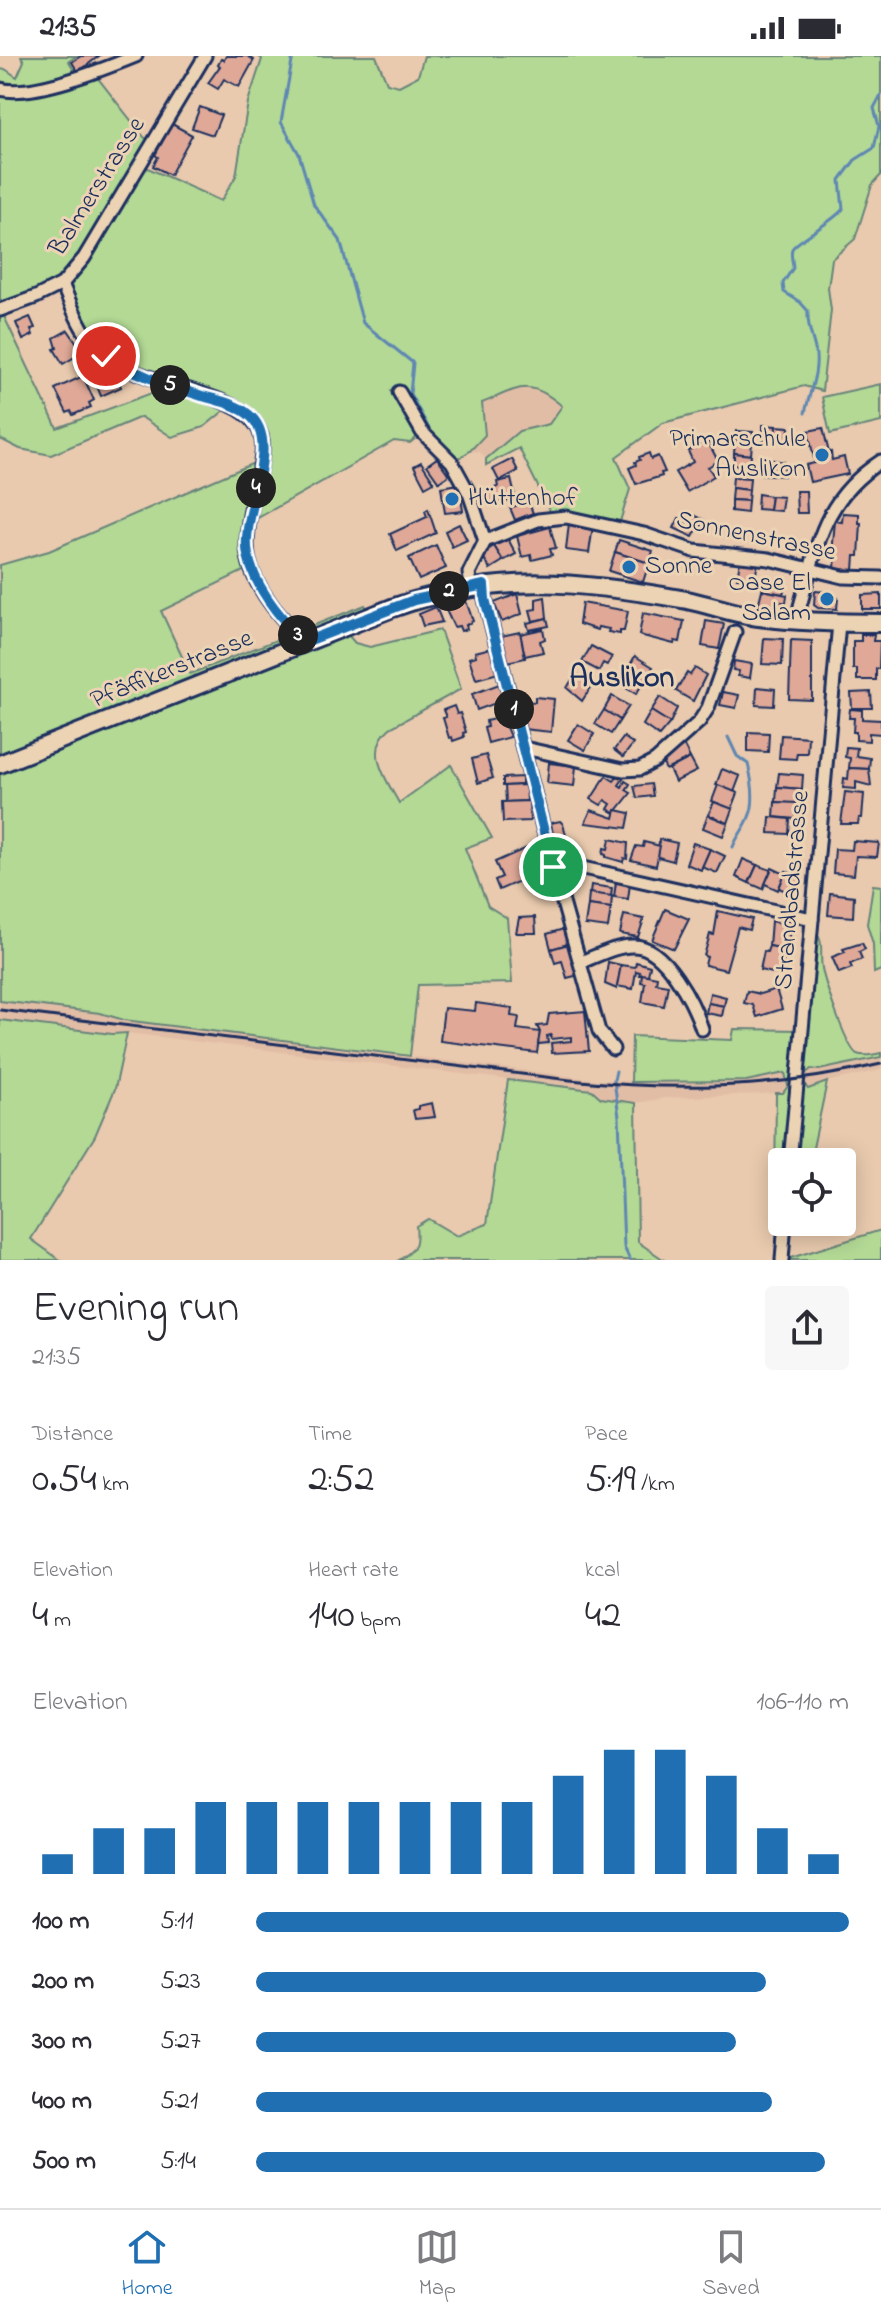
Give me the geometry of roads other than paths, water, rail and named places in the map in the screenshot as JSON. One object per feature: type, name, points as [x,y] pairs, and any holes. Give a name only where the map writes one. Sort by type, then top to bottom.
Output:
[{"type":"main road","name":"Pfäffikerstrasse","points":[[0,764],[403,604],[477,586],[529,582],[573,584],[686,600],[756,617],[881,623]]},
{"type":"street","points":[[0,89],[16,92],[31,90],[136,56]]},
{"type":"street","name":"Balmerstrasse","points":[[0,310],[62,284],[84,258],[205,56]]},
{"type":"street","points":[[62,284],[76,321],[106,356],[133,373],[250,414],[259,428],[264,446],[249,523],[247,554],[271,602],[305,642]]},
{"type":"street","points":[[399,392],[422,432],[458,472],[469,493],[485,541],[469,573],[485,599],[496,634],[553,867],[599,1031],[613,1049]]},
{"type":"street","points":[[799,621],[810,569],[827,516],[853,484],[881,461]]},
{"type":"street","name":"Sonnenstrasse","points":[[485,541],[538,520],[566,517],[644,534],[687,550],[769,559],[843,577],[881,578]]},
{"type":"street","name":"Strandbadstrasse","points":[[791,1148],[839,623]]},
{"type":"street","points":[[524,748],[623,770],[640,769],[655,761],[699,722],[708,708],[735,632]]},
{"type":"street","points":[[553,867],[570,865],[812,919]]},
{"type":"street","points":[[581,962],[626,946],[645,947],[655,954],[689,996],[702,1029]]},
{"type":"street","points":[[782,1260],[784,1236]]},
{"type":"waterway","points":[[293,56],[281,122],[299,154],[314,205],[340,240],[363,323],[413,363],[410,394],[432,434]]},
{"type":"waterway","points":[[805,413],[815,373],[815,349],[808,311],[784,292],[783,283],[793,268],[792,249],[843,209],[840,180],[855,160],[874,148],[879,126],[874,108],[881,95]]},
{"type":"waterway","points":[[728,737],[737,756],[748,764],[753,791],[751,811],[733,847]]},
{"type":"waterway","points":[[616,1071],[614,1080],[619,1117],[624,1247],[630,1260]]},
{"type":"railway","points":[[0,1010],[570,1080],[649,1086],[765,1083],[881,1064]]},
{"type":"place","name":"Primarschule Auslikon","points":[[822,455]]},
{"type":"place","name":"Hüttenhof","points":[[452,499]]},
{"type":"place","name":"Sonne","points":[[629,567]]},
{"type":"place","name":"Oase El Salam","points":[[827,599]]},
{"type":"district","name":"Auslikon","points":[[622,679]]}]
